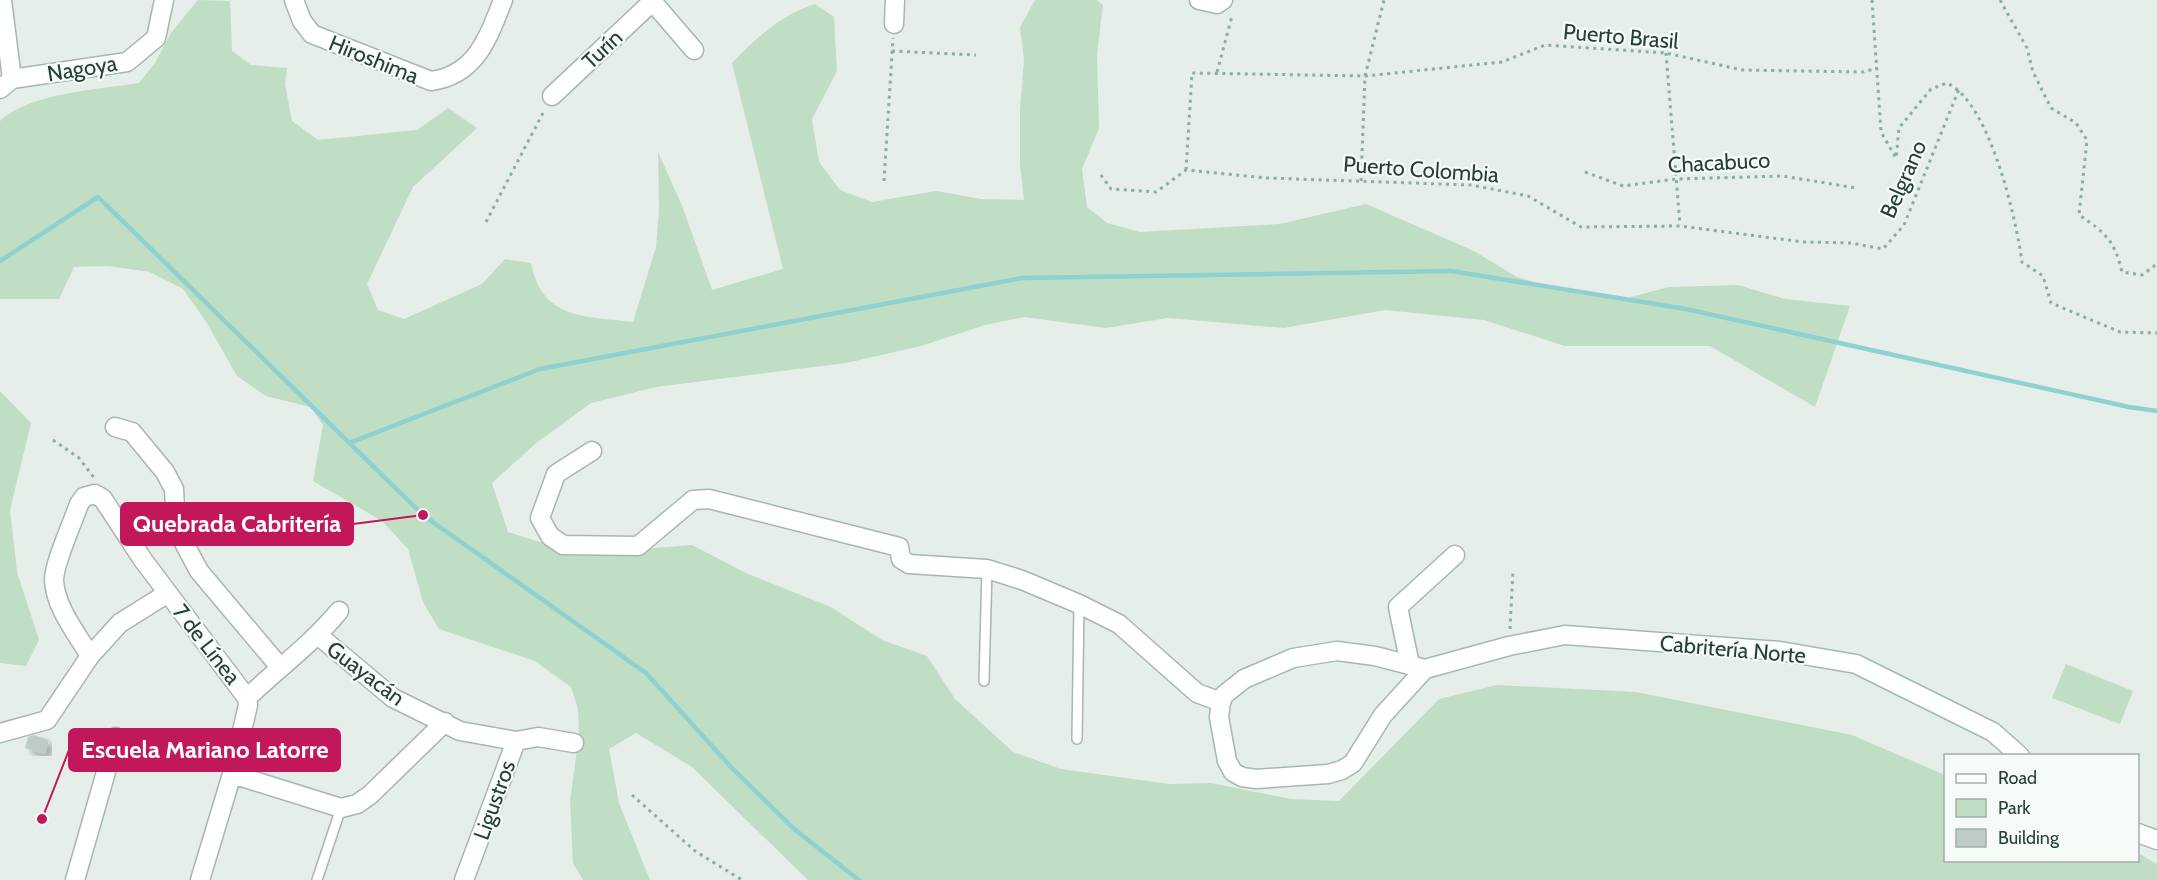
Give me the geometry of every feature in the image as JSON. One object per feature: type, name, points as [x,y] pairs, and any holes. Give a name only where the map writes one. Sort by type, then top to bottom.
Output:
[{"type":"street","points":[[2,0],[6,84]]},
{"type":"street","name":"Nagoya","points":[[6,84],[127,62],[156,38],[164,0]]},
{"type":"street","name":"Hiroshima","points":[[294,0],[302,21],[312,34],[430,81],[448,79],[467,65],[485,46],[502,0]]},
{"type":"street","points":[[894,24],[895,0]]},
{"type":"street","points":[[1199,0],[1217,4],[1223,0]]},
{"type":"street","points":[[652,1],[694,50]]},
{"type":"street","name":"Turín","points":[[552,96],[652,1]]},
{"type":"street","points":[[115,427],[132,432],[165,472],[174,489],[176,528],[199,571],[279,666]]},
{"type":"street","points":[[591,451],[556,474],[540,518],[550,536],[563,545],[638,546],[693,500],[709,499],[899,547],[901,559],[909,564],[987,569],[1022,580],[1119,624],[1197,693],[1221,702],[1219,717],[1223,746],[1233,772],[1242,777],[1256,779],[1328,774],[1342,770],[1353,763],[1383,715],[1418,667],[1398,607],[1455,555]]},
{"type":"street","points":[[90,656],[63,610],[54,578],[79,504],[90,494],[99,495]]},
{"type":"street","name":"7 de Línea","points":[[99,495],[168,593],[247,698],[248,705],[232,774],[200,880]]},
{"type":"street","points":[[0,732],[47,720],[90,656],[120,623],[168,593]]},
{"type":"street","name":"Guayacán","points":[[247,698],[279,666],[319,636],[339,611]]},
{"type":"street","name":"Cabritería Norte","points":[[1221,702],[1224,695],[1244,679],[1293,658],[1337,651],[1375,656],[1418,667],[1565,635],[1780,651],[1856,664],[1993,732],[2018,754]]},
{"type":"street","name":"Guayacán","points":[[319,636],[393,698],[460,731],[516,741]]},
{"type":"street","points":[[232,774],[341,808],[357,804],[370,795],[445,722]]},
{"type":"street","points":[[75,880],[116,737]]},
{"type":"street","name":"Ligustros","points":[[464,880],[516,741],[538,737],[574,742]]},
{"type":"street","points":[[2139,833],[2157,840]]},
{"type":"lane","points":[[984,681],[987,569]]},
{"type":"lane","points":[[1077,739],[1079,604]]},
{"type":"lane","points":[[318,880],[341,808]]},
{"type":"path","points":[[1217,72],[1233,10],[1223,0]]},
{"type":"path","points":[[1361,181],[1365,76],[1384,0]]},
{"type":"path","points":[[1872,0],[1881,132],[1896,158],[1899,128],[1931,89],[1947,83],[1959,89],[1975,110],[2007,185],[2017,224],[2022,262],[2043,276],[2051,303],[2120,332],[2157,333]]},
{"type":"path","points":[[2000,0],[2027,48],[2033,72],[2051,108],[2076,123],[2087,140],[2079,215],[2106,233],[2117,250],[2122,272],[2142,275],[2157,264]]},
{"type":"path","points":[[884,181],[894,24]]},
{"type":"path","name":"Puerto Brasil","points":[[1186,170],[1192,72],[1365,76],[1502,62],[1545,45],[1666,53],[1742,70],[1863,72],[1877,68]]},
{"type":"path","points":[[892,51],[976,55]]},
{"type":"path","points":[[1666,53],[1680,226]]},
{"type":"path","name":"Belgrano","points":[[1851,243],[1883,249],[1904,225],[1959,89]]},
{"type":"path","points":[[486,222],[552,96]]},
{"type":"path","points":[[1101,175],[1110,189],[1156,192],[1186,170]]},
{"type":"path","name":"Puerto Colombia","points":[[1186,170],[1266,178],[1471,185],[1528,196],[1581,227],[1680,226],[1803,242],[1851,243]]},
{"type":"path","name":"Chacabuco","points":[[1585,172],[1623,186],[1676,179],[1783,176],[1856,188]]},
{"type":"path","points":[[53,440],[79,458],[99,483],[99,495]]},
{"type":"path","points":[[1509,646],[1513,570]]},
{"type":"path","points":[[632,795],[695,851],[742,880]]},
{"type":"green space","points":[[198,0],[230,1],[232,51],[251,65],[287,68],[285,84],[292,121],[318,140],[417,130],[448,108],[477,128],[413,187],[367,284],[378,310],[404,319],[482,284],[505,259],[531,263],[537,282],[545,295],[555,305],[568,312],[633,322],[656,247],[659,211],[658,152],[683,208],[712,290],[783,269],[732,63],[770,28],[791,14],[815,4],[834,17],[837,71],[812,119],[819,162],[840,190],[872,202],[936,191],[981,199],[1024,200],[1020,164],[1020,109],[1024,60],[1020,27],[1035,0],[1097,0],[1103,5],[1097,54],[1099,128],[1082,169],[1087,207],[1107,223],[1140,232],[1280,224],[1366,204],[1474,251],[1517,277],[1573,293],[1627,298],[1669,287],[1738,285],[1785,299],[1850,306],[1815,407],[1710,346],[1565,346],[1484,320],[1385,310],[1284,328],[1168,318],[1106,328],[1024,317],[985,325],[921,346],[846,363],[656,387],[591,403],[535,444],[492,483],[508,532],[578,554],[692,545],[746,573],[831,607],[882,640],[927,656],[955,699],[1013,752],[1061,769],[1169,784],[1211,783],[1291,799],[1339,801],[1439,699],[1497,685],[1636,692],[1852,735],[1944,775],[1944,862],[2139,862],[2139,854],[2157,864],[2157,880],[808,880],[692,767],[636,733],[609,749],[619,803],[650,880],[583,880],[573,863],[570,801],[579,736],[578,709],[571,687],[535,661],[439,629],[423,602],[408,549],[382,521],[313,481],[323,425],[310,407],[266,396],[237,376],[207,323],[183,289],[150,272],[108,266],[74,267],[59,299],[0,299],[0,121],[13,111],[47,98],[139,83],[155,63],[171,33]]},
{"type":"green space","points":[[0,391],[31,423],[10,510],[17,572],[39,640],[26,666],[0,663]]},
{"type":"green space","points":[[2066,664],[2133,691],[2120,724],[2052,698]]},
{"type":"building","points":[[34,735],[49,740],[45,754],[25,748],[28,737]]},
{"type":"waterway","points":[[0,261],[98,197],[423,515],[646,673],[731,767],[794,829],[859,880]]},
{"type":"waterway","points":[[349,443],[540,369],[1022,278],[1451,271],[1686,309],[2129,407],[2157,411]]},
{"type":"place","name":"Quebrada Cabritería","points":[[423,515]]},
{"type":"place","name":"Escuela Mariano Latorre","points":[[42,819]]}]
